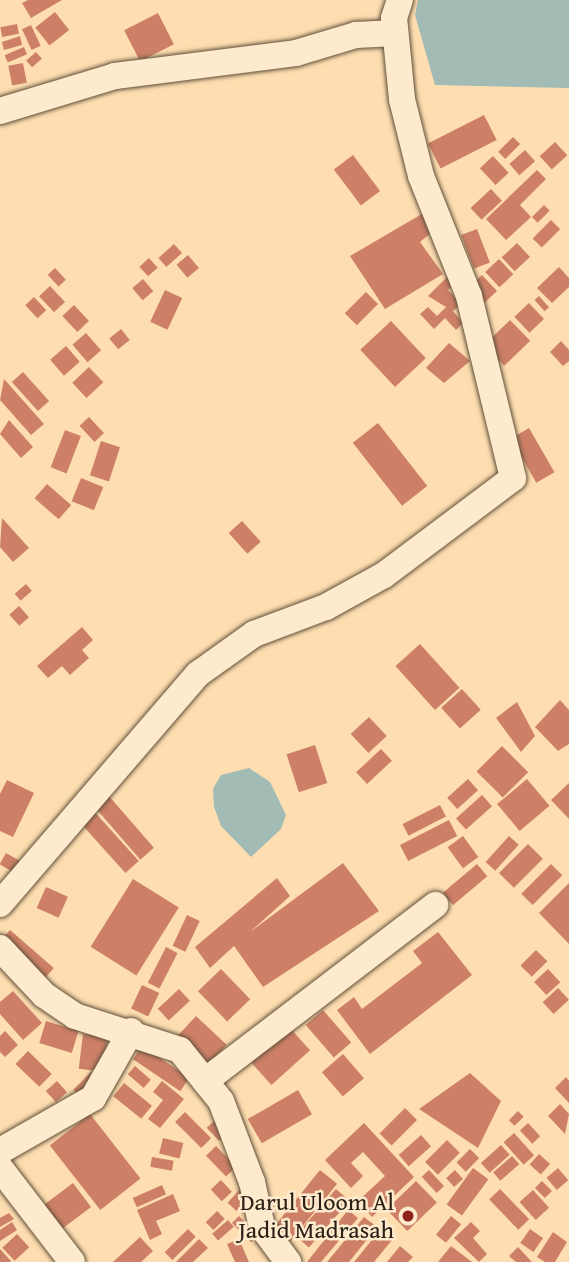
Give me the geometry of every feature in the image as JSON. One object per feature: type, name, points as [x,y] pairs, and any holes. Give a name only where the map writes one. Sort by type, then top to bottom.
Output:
[{"type":"street","points":[[0,904],[198,674],[254,635],[326,607],[384,575],[513,478],[469,296],[421,176],[402,99],[395,33],[395,1]]},
{"type":"street","points":[[0,111],[116,76],[296,53],[356,35],[395,33]]},
{"type":"street","points":[[205,1081],[435,905]]},
{"type":"street","points":[[0,948],[44,995],[75,1016],[131,1031],[180,1050],[222,1101],[252,1182],[262,1227],[288,1262]]},
{"type":"street","points":[[0,1151],[93,1098],[131,1031]]},
{"type":"street","points":[[0,1168],[72,1262]]},
{"type":"water","points":[[418,0],[569,0],[569,88],[435,85],[415,15]]},
{"type":"water","points":[[249,768],[270,782],[286,815],[281,829],[251,857],[221,826],[214,807],[213,789],[221,775]]},
{"type":"building","points":[[28,0],[62,0],[31,18],[22,3]]},
{"type":"building","points":[[55,12],[69,30],[49,46],[35,27]]},
{"type":"building","points":[[158,13],[174,44],[140,61],[124,30]]},
{"type":"building","points":[[17,24],[19,34],[2,37],[0,27]]},
{"type":"building","points":[[31,25],[41,46],[32,50],[22,29]]},
{"type":"building","points":[[20,36],[22,45],[4,50],[2,42]]},
{"type":"building","points":[[24,47],[27,54],[8,63],[5,55]]},
{"type":"building","points":[[36,52],[42,59],[32,67],[26,61]]},
{"type":"building","points":[[23,63],[27,83],[12,85],[8,66]]},
{"type":"building","points":[[484,115],[497,140],[441,169],[428,144]]},
{"type":"building","points":[[513,137],[520,144],[505,159],[498,152]]},
{"type":"building","points":[[555,142],[567,155],[552,169],[540,156]]},
{"type":"building","points":[[525,150],[535,161],[519,175],[509,164]]},
{"type":"building","points":[[353,155],[380,191],[361,205],[334,169]]},
{"type":"building","points":[[493,156],[509,173],[496,185],[480,168]]},
{"type":"building","points":[[537,170],[546,179],[520,205],[531,217],[506,240],[486,219]]},
{"type":"building","points":[[491,189],[502,201],[481,220],[471,208]]},
{"type":"building","points":[[544,205],[550,211],[538,223],[532,217]]},
{"type":"building","points":[[427,211],[437,228],[420,242],[443,274],[385,309],[350,256]]},
{"type":"building","points":[[551,220],[560,229],[542,248],[533,238]]},
{"type":"building","points":[[477,229],[490,263],[474,269],[461,235]]},
{"type":"building","points":[[517,243],[530,257],[515,271],[502,257]]},
{"type":"building","points":[[174,244],[182,253],[166,267],[158,258]]},
{"type":"building","points":[[188,255],[199,268],[187,278],[177,265]]},
{"type":"building","points":[[149,258],[158,268],[148,276],[139,267]]},
{"type":"building","points":[[499,259],[513,274],[499,287],[485,272]]},
{"type":"building","points":[[559,267],[569,278],[569,287],[552,303],[537,288]]},
{"type":"building","points":[[55,268],[66,280],[59,287],[48,275]]},
{"type":"building","points":[[449,275],[456,283],[448,290],[461,304],[453,311],[463,323],[456,330],[445,318],[434,329],[420,314],[428,307],[437,316],[446,307],[428,296]]},
{"type":"building","points":[[482,275],[497,291],[485,303],[470,287]]},
{"type":"building","points":[[143,279],[153,291],[143,300],[132,288]]},
{"type":"building","points":[[50,286],[65,302],[54,312],[39,296]]},
{"type":"building","points":[[165,290],[182,298],[167,330],[150,322]]},
{"type":"building","points":[[366,292],[378,304],[357,325],[345,313]]},
{"type":"building","points":[[539,296],[549,307],[545,311],[535,300]]},
{"type":"building","points":[[34,297],[46,310],[37,318],[25,305]]},
{"type":"building","points":[[529,303],[544,319],[529,333],[514,317]]},
{"type":"building","points":[[74,305],[89,321],[77,332],[62,316]]},
{"type":"building","points":[[510,320],[530,341],[504,366],[484,345]]},
{"type":"building","points":[[391,321],[426,358],[395,387],[360,350]]},
{"type":"building","points":[[121,329],[130,340],[118,349],[109,338]]},
{"type":"building","points":[[86,333],[101,350],[88,362],[72,345]]},
{"type":"building","points":[[561,341],[569,350],[569,361],[563,366],[550,352]]},
{"type":"building","points":[[449,343],[470,361],[444,383],[426,368]]},
{"type":"building","points":[[66,346],[80,362],[64,376],[50,360]]},
{"type":"building","points":[[89,367],[103,382],[87,398],[72,383]]},
{"type":"building","points":[[23,372],[49,401],[38,411],[12,382]]},
{"type":"building","points":[[4,379],[44,424],[31,435],[0,400]]},
{"type":"building","points":[[89,417],[104,433],[94,442],[79,426]]},
{"type":"building","points":[[9,420],[33,447],[21,458],[0,434]]},
{"type":"building","points":[[378,423],[427,486],[402,506],[353,443]]},
{"type":"building","points":[[529,428],[554,472],[536,483],[511,439]]},
{"type":"building","points":[[65,430],[81,436],[67,473],[51,467]]},
{"type":"building","points":[[101,441],[120,447],[109,481],[90,475]]},
{"type":"building","points":[[81,478],[103,487],[94,510],[72,501]]},
{"type":"building","points":[[47,484],[71,505],[59,519],[35,498]]},
{"type":"building","points":[[2,518],[29,548],[13,562],[0,547]]},
{"type":"building","points":[[242,521],[261,542],[247,554],[229,533]]},
{"type":"building","points":[[26,584],[32,591],[21,601],[15,594]]},
{"type":"building","points":[[19,606],[29,617],[19,626],[9,615]]},
{"type":"building","points":[[82,627],[93,640],[82,650],[89,658],[70,675],[62,666],[48,678],[37,666]]},
{"type":"building","points":[[420,644],[459,688],[435,710],[395,666]]},
{"type":"building","points":[[462,689],[481,710],[460,729],[441,708]]},
{"type":"building","points":[[560,700],[569,710],[569,744],[558,751],[535,727]]},
{"type":"building","points":[[517,702],[535,736],[521,752],[496,718]]},
{"type":"building","points":[[369,717],[387,736],[368,753],[351,734]]},
{"type":"building","points":[[315,745],[327,783],[299,792],[286,754]]},
{"type":"building","points":[[502,746],[528,772],[503,798],[477,771]]},
{"type":"building","points":[[381,749],[392,761],[367,784],[356,772]]},
{"type":"building","points":[[468,779],[478,790],[457,809],[447,798]]},
{"type":"building","points":[[527,779],[549,806],[520,831],[497,804]]},
{"type":"building","points":[[7,780],[34,793],[13,837],[0,831],[0,794]]},
{"type":"building","points":[[569,783],[569,819],[551,800]]},
{"type":"building","points":[[108,795],[154,848],[140,860],[94,807]]},
{"type":"building","points":[[482,795],[492,806],[466,830],[456,818]]},
{"type":"building","points":[[440,805],[446,817],[408,836],[403,824]]},
{"type":"building","points":[[92,809],[139,861],[125,873],[79,821]]},
{"type":"building","points":[[449,820],[457,836],[408,861],[400,845]]},
{"type":"building","points":[[463,836],[478,857],[463,868],[448,847]]},
{"type":"building","points":[[509,836],[519,845],[495,871],[486,862]]},
{"type":"building","points":[[528,844],[543,859],[514,888],[499,873]]},
{"type":"building","points":[[6,853],[20,861],[13,872],[0,865]]},
{"type":"building","points":[[343,863],[379,911],[263,987],[234,946],[210,968],[195,947],[277,878],[290,896],[250,932]]},
{"type":"building","points":[[477,864],[487,876],[453,905],[443,893]]},
{"type":"building","points":[[551,864],[562,875],[533,905],[521,894]]},
{"type":"building","points":[[133,879],[179,908],[136,975],[91,947]]},
{"type":"building","points":[[569,883],[569,944],[539,913]]},
{"type":"building","points":[[46,887],[68,897],[59,918],[37,908]]},
{"type":"building","points":[[187,915],[200,921],[185,952],[173,946]]},
{"type":"building","points":[[10,930],[54,968],[43,980],[0,943]]},
{"type":"building","points":[[438,932],[472,975],[370,1054],[337,1010],[354,997],[362,1009],[422,963],[413,951]]},
{"type":"building","points":[[166,947],[178,953],[159,989],[148,983]]},
{"type":"building","points":[[536,950],[547,961],[532,977],[520,966]]},
{"type":"building","points":[[221,969],[250,999],[227,1021],[198,991]]},
{"type":"building","points":[[548,969],[560,982],[546,995],[534,982]]},
{"type":"building","points":[[142,985],[159,993],[148,1017],[131,1009]]},
{"type":"building","points":[[558,988],[569,1000],[554,1014],[543,1002]]},
{"type":"building","points":[[179,989],[190,1001],[169,1020],[158,1009]]},
{"type":"building","points":[[13,991],[42,1023],[23,1040],[0,1014],[0,1002]]},
{"type":"building","points":[[323,1010],[351,1042],[334,1058],[306,1025]]},
{"type":"building","points":[[196,1016],[227,1045],[206,1067],[175,1039]]},
{"type":"building","points":[[46,1021],[79,1031],[72,1053],[39,1043]]},
{"type":"building","points":[[290,1028],[310,1050],[271,1085],[251,1063]]},
{"type":"building","points":[[5,1031],[18,1045],[5,1057],[0,1052],[0,1036]]},
{"type":"building","points":[[83,1034],[108,1037],[104,1072],[79,1069]]},
{"type":"building","points":[[142,1046],[189,1078],[180,1091],[133,1059]]},
{"type":"building","points":[[28,1051],[52,1074],[39,1087],[15,1064]]},
{"type":"building","points":[[343,1054],[364,1078],[343,1097],[322,1072]]},
{"type":"building","points":[[135,1066],[151,1080],[144,1088],[128,1074]]},
{"type":"building","points":[[91,1072],[101,1082],[83,1100],[73,1090]]},
{"type":"building","points":[[470,1073],[501,1101],[478,1148],[419,1109]]},
{"type":"building","points":[[566,1077],[569,1081],[569,1103],[555,1088]]},
{"type":"building","points":[[57,1081],[67,1092],[56,1102],[46,1091]]},
{"type":"building","points":[[162,1081],[184,1099],[160,1128],[148,1119],[163,1100],[153,1092]]},
{"type":"building","points":[[124,1083],[152,1106],[141,1119],[113,1096]]},
{"type":"building","points":[[298,1090],[312,1114],[262,1143],[248,1119]]},
{"type":"building","points":[[560,1104],[569,1114],[565,1134],[548,1116]]},
{"type":"building","points":[[405,1108],[417,1120],[392,1145],[380,1133]]},
{"type":"building","points":[[518,1111],[524,1117],[514,1126],[509,1120]]},
{"type":"building","points":[[185,1112],[211,1138],[201,1148],[175,1122]]},
{"type":"building","points":[[90,1114],[140,1179],[100,1210],[50,1145]]},
{"type":"building","points":[[214,1121],[226,1134],[219,1141],[207,1128]]},
{"type":"building","points":[[364,1123],[414,1177],[372,1217],[358,1201],[385,1176],[363,1152],[351,1163],[363,1176],[351,1188],[325,1160]]},
{"type":"building","points":[[528,1123],[540,1136],[532,1144],[520,1131]]},
{"type":"building","points":[[514,1133],[534,1155],[524,1165],[504,1142]]},
{"type":"building","points":[[421,1135],[431,1146],[409,1166],[399,1155]]},
{"type":"building","points":[[163,1138],[183,1143],[180,1159],[159,1154]]},
{"type":"building","points":[[447,1140],[460,1153],[438,1175],[425,1162]]},
{"type":"building","points":[[501,1145],[510,1155],[490,1173],[481,1163]]},
{"type":"building","points":[[216,1146],[236,1167],[226,1177],[206,1156]]},
{"type":"building","points":[[470,1149],[479,1158],[466,1172],[457,1162]]},
{"type":"building","points":[[539,1154],[550,1164],[541,1174],[530,1164]]},
{"type":"building","points":[[512,1156],[519,1164],[500,1181],[493,1172]]},
{"type":"building","points":[[152,1157],[174,1161],[172,1171],[150,1167]]},
{"type":"building","points":[[473,1168],[488,1179],[462,1216],[447,1204]]},
{"type":"building","points":[[558,1168],[568,1180],[557,1190],[547,1178]]},
{"type":"building","points":[[320,1170],[337,1184],[291,1241],[273,1228]]},
{"type":"building","points":[[429,1170],[444,1186],[437,1193],[422,1177]]},
{"type":"building","points":[[455,1170],[463,1179],[454,1187],[446,1178]]},
{"type":"building","points":[[221,1180],[232,1192],[222,1201],[211,1190]]},
{"type":"building","points":[[416,1181],[437,1203],[407,1231],[387,1209]]},
{"type":"building","points":[[542,1181],[552,1191],[545,1198],[535,1188]]},
{"type":"building","points":[[73,1183],[91,1207],[62,1229],[43,1205]]},
{"type":"building","points":[[162,1185],[166,1194],[137,1207],[133,1198]]},
{"type":"building","points":[[241,1188],[250,1196],[237,1211],[228,1203]]},
{"type":"building","points":[[336,1189],[350,1201],[309,1248],[295,1236]]},
{"type":"building","points":[[500,1189],[529,1219],[518,1230],[489,1199]]},
{"type":"building","points":[[533,1190],[549,1208],[536,1220],[520,1202]]},
{"type":"building","points":[[173,1194],[180,1211],[156,1221],[162,1234],[150,1240],[137,1210]]},
{"type":"building","points":[[348,1210],[358,1218],[321,1262],[307,1262]]},
{"type":"building","points":[[217,1211],[225,1219],[213,1230],[206,1222]]},
{"type":"building","points":[[9,1213],[14,1219],[0,1227],[0,1218]]},
{"type":"building","points":[[239,1216],[258,1235],[251,1242],[232,1223]]},
{"type":"building","points":[[451,1216],[461,1224],[446,1243],[436,1235]]},
{"type":"building","points":[[364,1217],[377,1227],[349,1262],[327,1262]]},
{"type":"building","points":[[228,1220],[234,1227],[218,1241],[212,1234]]},
{"type":"building","points":[[12,1222],[17,1230],[0,1241],[0,1230]]},
{"type":"building","points":[[471,1222],[480,1231],[473,1238],[487,1254],[479,1262],[454,1238]]},
{"type":"building","points":[[188,1229],[196,1237],[172,1260],[165,1252]]},
{"type":"building","points":[[530,1229],[543,1238],[533,1252],[520,1243]]},
{"type":"building","points":[[380,1230],[392,1240],[374,1262],[354,1262]]},
{"type":"building","points":[[553,1232],[567,1242],[555,1262],[545,1262],[537,1257]]},
{"type":"building","points":[[17,1234],[29,1247],[15,1261],[2,1248]]},
{"type":"building","points":[[140,1237],[153,1251],[141,1262],[113,1262]]},
{"type":"building","points":[[199,1239],[208,1248],[193,1262],[176,1262]]},
{"type":"building","points":[[239,1239],[249,1262],[235,1262],[227,1244]]},
{"type":"building","points":[[400,1246],[413,1257],[408,1262],[387,1262]]},
{"type":"building","points":[[451,1246],[472,1262],[438,1262]]},
{"type":"building","points":[[518,1247],[532,1262],[516,1262],[509,1256]]},
{"type":"building","points":[[0,1249],[11,1261],[10,1262],[0,1262]]},
{"type":"place","name":"Darul Uloom Al Jadid Madrasah","points":[[408,1216]]}]
